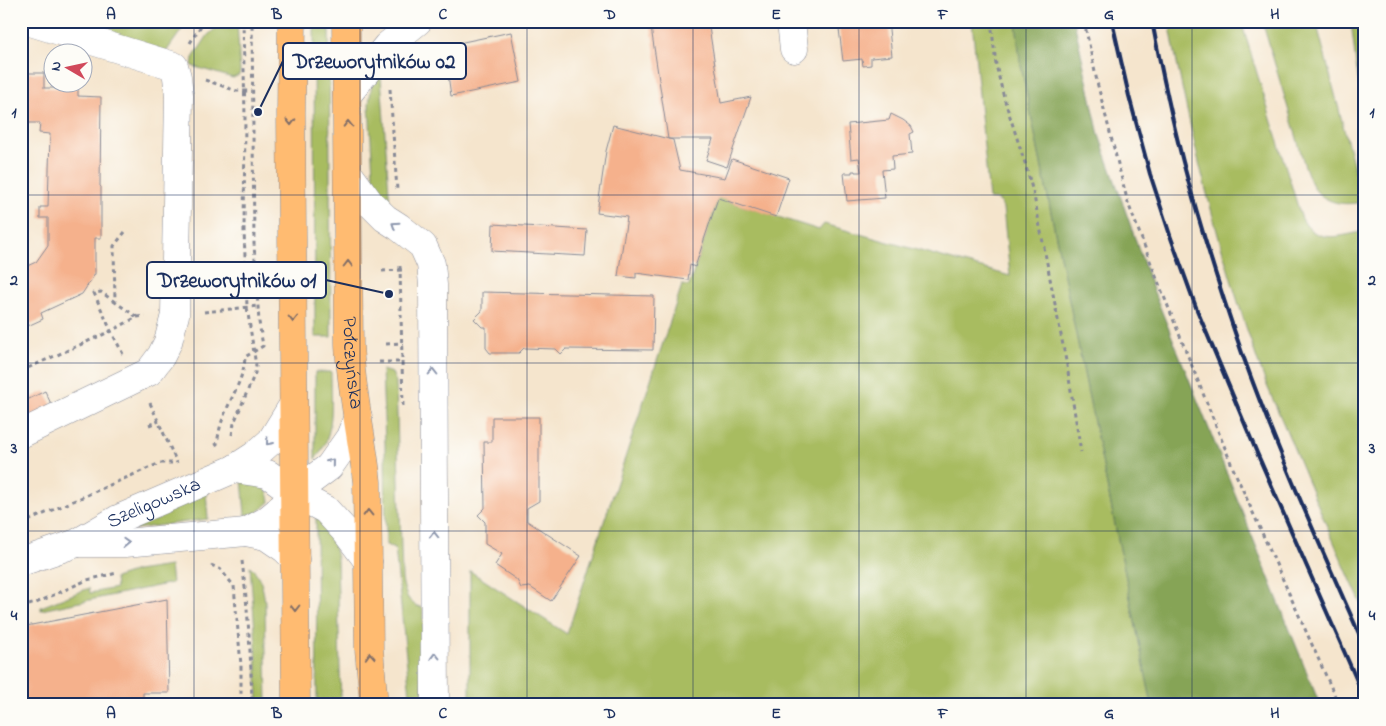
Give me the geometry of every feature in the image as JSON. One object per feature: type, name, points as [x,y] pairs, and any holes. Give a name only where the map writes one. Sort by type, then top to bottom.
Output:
[{"type":"main road","points":[[292,21],[291,123],[296,705]]},
{"type":"main road","name":"Połczyńska","points":[[346,21],[349,344],[367,482],[369,650],[374,705]]},
{"type":"street","points":[[21,434],[150,372],[168,342],[174,315],[179,95],[174,66],[27,21]]},
{"type":"street","points":[[347,95],[388,46],[418,21]]},
{"type":"street","points":[[791,21],[794,49]]},
{"type":"street","points":[[348,173],[385,218],[422,246],[431,264],[433,285],[436,705]]},
{"type":"street","name":"Szeligowska","points":[[21,562],[77,543],[118,519],[234,470],[271,441],[293,405]]},
{"type":"street","name":"Szeligowska","points":[[246,532],[266,521],[294,493],[329,467],[350,437],[358,417]]},
{"type":"street","name":"Szeligowska","points":[[234,470],[268,474],[294,493],[326,510],[368,561]]},
{"type":"street","name":"Szeligowska","points":[[77,543],[125,543],[246,532],[266,536],[285,549],[294,559]]},
{"type":"path","points":[[232,438],[234,423],[255,374],[256,366],[247,308],[244,231],[243,21]]},
{"type":"path","points":[[210,448],[217,444],[220,425],[245,367],[245,356],[263,346],[258,322],[254,244],[252,21]]},
{"type":"path","points":[[991,21],[996,65],[1004,98],[1034,196],[1065,356],[1080,452]]},
{"type":"path","points":[[1084,21],[1098,86],[1128,202],[1233,468],[1340,705]]},
{"type":"path","points":[[389,83],[398,196]]},
{"type":"path","points":[[244,91],[252,90]]},
{"type":"path","points":[[115,302],[114,246],[125,232]]},
{"type":"path","points":[[382,271],[406,270]]},
{"type":"path","points":[[110,331],[94,293],[101,292],[138,317]]},
{"type":"path","points":[[21,370],[138,317],[258,306]]},
{"type":"path","points":[[386,344],[407,343]]},
{"type":"path","points":[[389,362],[402,362]]},
{"type":"path","points":[[149,425],[159,421]]},
{"type":"path","points":[[21,524],[160,462]]},
{"type":"path","points":[[242,561],[247,601],[252,705]]},
{"type":"path","points":[[205,562],[220,569],[234,586],[241,665],[241,705]]},
{"type":"path","points":[[21,607],[36,603],[87,580],[122,572]]},
{"type":"green space","points":[[69,21],[188,21],[166,52]]},
{"type":"green space","points":[[224,21],[237,21],[240,72],[239,75],[233,78],[192,66],[193,58],[208,35]]},
{"type":"green space","points":[[314,21],[329,21],[331,337],[315,337]]},
{"type":"green space","points":[[972,21],[1016,21],[1020,61],[1152,705],[470,705],[470,571],[567,634],[682,285],[689,286],[718,198],[819,230],[824,224],[1010,276],[1003,208],[999,200],[989,199]]},
{"type":"green space","points":[[1016,21],[1074,21],[1099,135],[1152,287],[1320,705],[1152,705],[1020,61]]},
{"type":"green space","points":[[1169,21],[1241,21],[1303,220],[1316,234],[1324,236],[1332,237],[1365,231],[1365,612],[1269,391],[1244,320],[1218,236],[1196,150]]},
{"type":"green space","points":[[1262,21],[1316,21],[1363,202],[1345,204],[1333,202],[1317,192],[1310,181]]},
{"type":"green space","points":[[1351,21],[1365,21],[1365,123],[1356,65]]},
{"type":"green space","points":[[380,62],[390,207],[379,192],[373,175],[369,104],[372,82]]},
{"type":"green space","points":[[382,370],[392,373],[396,382],[402,579],[410,601],[423,608],[423,705],[411,705],[395,548],[386,545]]},
{"type":"green space","points":[[315,372],[331,372],[331,418],[326,440],[322,450],[315,459]]},
{"type":"green space","points":[[242,479],[261,486],[269,496],[270,502],[256,513],[245,515]]},
{"type":"green space","points":[[206,491],[208,519],[127,530]]},
{"type":"green space","points":[[316,517],[331,536],[337,559],[341,705],[317,705]]},
{"type":"green space","points":[[170,566],[172,583],[41,610],[41,607],[89,588],[90,593],[116,588],[115,578],[136,571]]},
{"type":"green space","points":[[250,566],[259,578],[265,602],[267,705],[258,705],[256,644]]},
{"type":"building","points":[[650,21],[708,21],[721,103],[751,97],[727,167],[706,160],[713,139],[668,139]]},
{"type":"building","points":[[838,21],[888,21],[892,56],[871,58],[871,65],[863,66],[862,59],[843,61]]},
{"type":"building","points":[[511,32],[521,82],[451,96],[444,46]]},
{"type":"building","points":[[21,73],[42,73],[42,92],[78,92],[78,96],[101,97],[101,238],[95,238],[95,274],[82,294],[41,313],[43,319],[21,329],[21,260],[25,267],[36,262],[48,245],[48,218],[40,218],[40,207],[48,207],[50,134],[39,133],[40,123],[25,123],[24,133],[21,133]]},
{"type":"building","points":[[891,114],[911,126],[914,132],[910,134],[912,154],[892,156],[893,169],[882,170],[885,198],[847,201],[844,173],[852,173],[852,171],[861,172],[859,158],[851,159],[848,124],[889,120]]},
{"type":"building","points":[[613,125],[673,140],[680,170],[725,178],[732,159],[789,178],[776,217],[718,198],[695,267],[690,265],[688,280],[636,273],[636,278],[618,276],[627,217],[597,213],[606,151]]},
{"type":"building","points":[[493,224],[587,230],[585,256],[492,251]]},
{"type":"building","points":[[482,292],[654,296],[653,350],[566,349],[561,354],[556,349],[524,348],[519,353],[490,353],[486,348],[486,327],[482,327],[474,319],[482,311]]},
{"type":"building","points":[[45,391],[53,408],[21,423],[21,403]]},
{"type":"building","points":[[492,417],[539,417],[539,501],[527,508],[527,521],[581,556],[551,601],[530,587],[521,588],[517,580],[495,565],[502,554],[485,544],[485,522],[478,515],[485,508],[484,442],[492,442]]},
{"type":"building","points":[[167,599],[169,693],[143,693],[143,705],[21,705],[21,627]]},
{"type":"railway","points":[[1112,21],[1129,96],[1150,174],[1197,310],[1257,453],[1365,699]]},
{"type":"railway","points":[[1152,21],[1166,92],[1183,162],[1218,282],[1256,390],[1285,464],[1365,647]]},
{"type":"place","name":"Drzeworytników 02","points":[[258,112]]},
{"type":"place","name":"Drzeworytników 01","points":[[389,294]]}]
